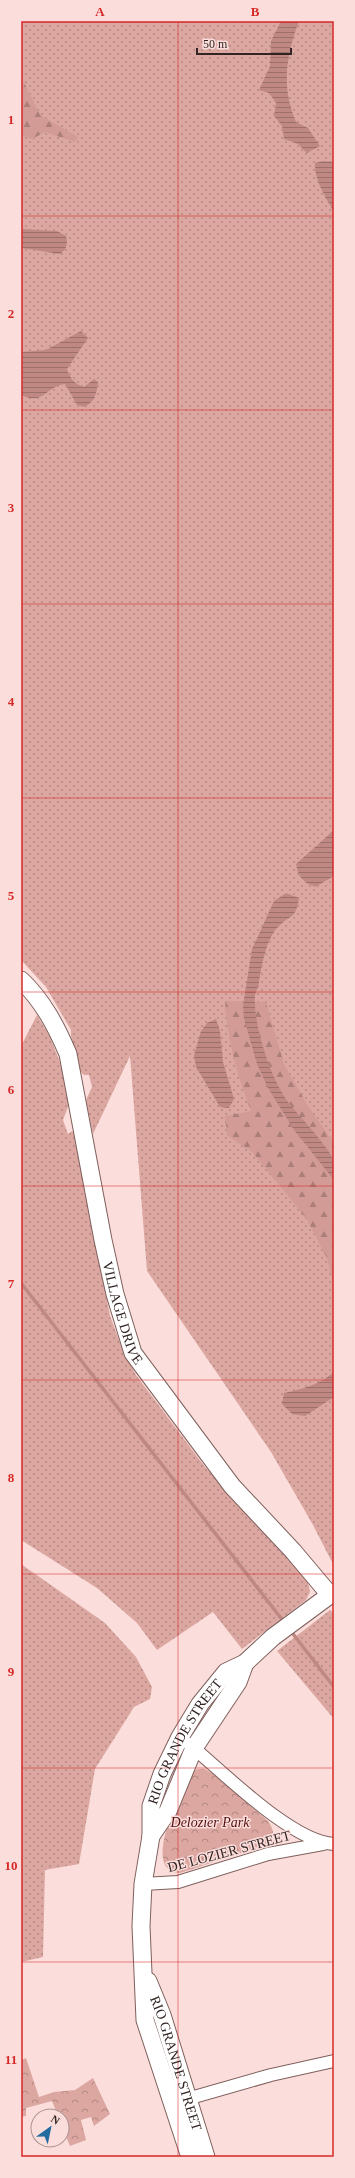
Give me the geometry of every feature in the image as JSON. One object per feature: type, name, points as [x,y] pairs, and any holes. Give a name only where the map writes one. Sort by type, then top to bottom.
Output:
[{"type":"street","name":"VILLAGE DRIVE","points":[[21,980],[44,1005],[57,1028],[68,1054],[103,1240],[115,1294],[133,1353],[232,1486],[332,1594]]},
{"type":"street","name":"RIO GRANDE STREET","points":[[206,2157],[145,2020],[144,1971],[140,1926],[143,1884],[150,1836],[150,1806],[162,1774],[180,1737],[200,1704],[226,1672],[245,1663],[273,1637],[332,1594]]},
{"type":"street","name":"RIO GRANDE STREET","points":[[150,1836],[168,1811],[194,1748],[238,1682],[245,1663]]},
{"type":"street","name":"DE LOZIER STREET","points":[[180,1737],[278,1819],[328,1844]]},
{"type":"street","name":"DE LOZIER STREET","points":[[143,1884],[178,1882],[268,1854],[328,1844]]},
{"type":"street","points":[[180,2101],[271,2075],[334,2061]]},
{"type":"street","name":"RIO GRANDE STREET","points":[[180,2101],[190,2157]]},
{"type":"green space","points":[[21,21],[334,21],[334,1566],[313,1525],[271,1452],[147,1271],[130,1056],[93,1134],[86,1100],[92,1087],[89,1075],[84,1075],[80,1071],[71,1036],[71,1030],[46,987],[21,960]]},
{"type":"green space","points":[[24,82],[40,115],[78,137],[75,142],[45,132],[32,139],[21,135],[21,85]]},
{"type":"green space","points":[[225,1001],[266,1002],[284,1064],[308,1106],[334,1143],[334,1287],[327,1258],[306,1218],[252,1152],[227,1135],[225,1116],[251,1111],[241,1084],[230,1043]]},
{"type":"green space","points":[[37,1015],[50,1037],[61,1065],[69,1104],[63,1120],[68,1134],[72,1131],[76,1133],[110,1316],[122,1348],[136,1375],[205,1467],[271,1538],[308,1582],[310,1592],[306,1600],[242,1649],[213,1612],[157,1650],[137,1623],[97,1588],[21,1540],[21,1046]]},
{"type":"green space","points":[[21,1564],[105,1623],[136,1657],[152,1687],[150,1699],[134,1707],[95,1769],[79,1864],[45,1870],[43,1957],[21,1962]]},
{"type":"green space","points":[[330,1610],[334,1614],[334,1719],[277,1651]]},
{"type":"green space","name":"Delozier Park","points":[[198,1769],[205,1769],[212,1773],[268,1821],[273,1831],[273,1837],[266,1845],[180,1873],[168,1869],[163,1859],[163,1846],[167,1829],[179,1796],[190,1772]]},
{"type":"green space","points":[[26,2058],[39,2097],[54,2092],[75,2090],[93,2078],[110,2114],[94,2126],[91,2117],[81,2120],[86,2140],[70,2146],[70,2108],[55,2108],[52,2101],[26,2108],[26,2116],[21,2117],[21,2060]]},
{"type":"shaded area","points":[[281,21],[299,21],[288,59],[287,84],[291,109],[296,122],[308,128],[320,146],[307,153],[298,144],[284,139],[282,126],[274,116],[276,103],[269,93],[259,90],[270,66],[271,41]]},
{"type":"shaded area","points":[[324,161],[334,162],[334,213],[318,183],[316,176],[315,163]]},
{"type":"shaded area","points":[[21,229],[57,231],[66,236],[66,246],[60,254],[21,248]]},
{"type":"shaded area","points":[[81,331],[88,338],[67,369],[73,380],[81,386],[84,387],[94,379],[98,382],[96,394],[93,400],[84,407],[77,405],[65,384],[53,388],[40,397],[29,398],[21,395],[21,352],[46,350]]},
{"type":"shaded area","points":[[334,830],[334,876],[315,887],[307,883],[300,876],[296,864]]},
{"type":"shaded area","points":[[286,893],[299,898],[298,905],[295,913],[283,922],[275,931],[268,945],[255,994],[257,1022],[264,1051],[275,1080],[288,1102],[332,1156],[334,1162],[334,1180],[294,1130],[268,1088],[257,1064],[244,1019],[243,1005],[252,949],[274,901]]},
{"type":"shaded area","points":[[216,1019],[220,1031],[223,1062],[234,1099],[229,1108],[220,1107],[196,1067],[194,1055],[201,1031],[207,1023]]},
{"type":"shaded area","points":[[334,1371],[334,1397],[305,1416],[292,1414],[282,1404],[284,1393],[304,1388],[318,1382]]},
{"type":"waterway","points":[[21,1283],[284,1622]]},
{"type":"waterway","points":[[290,1630],[334,1687]]}]
